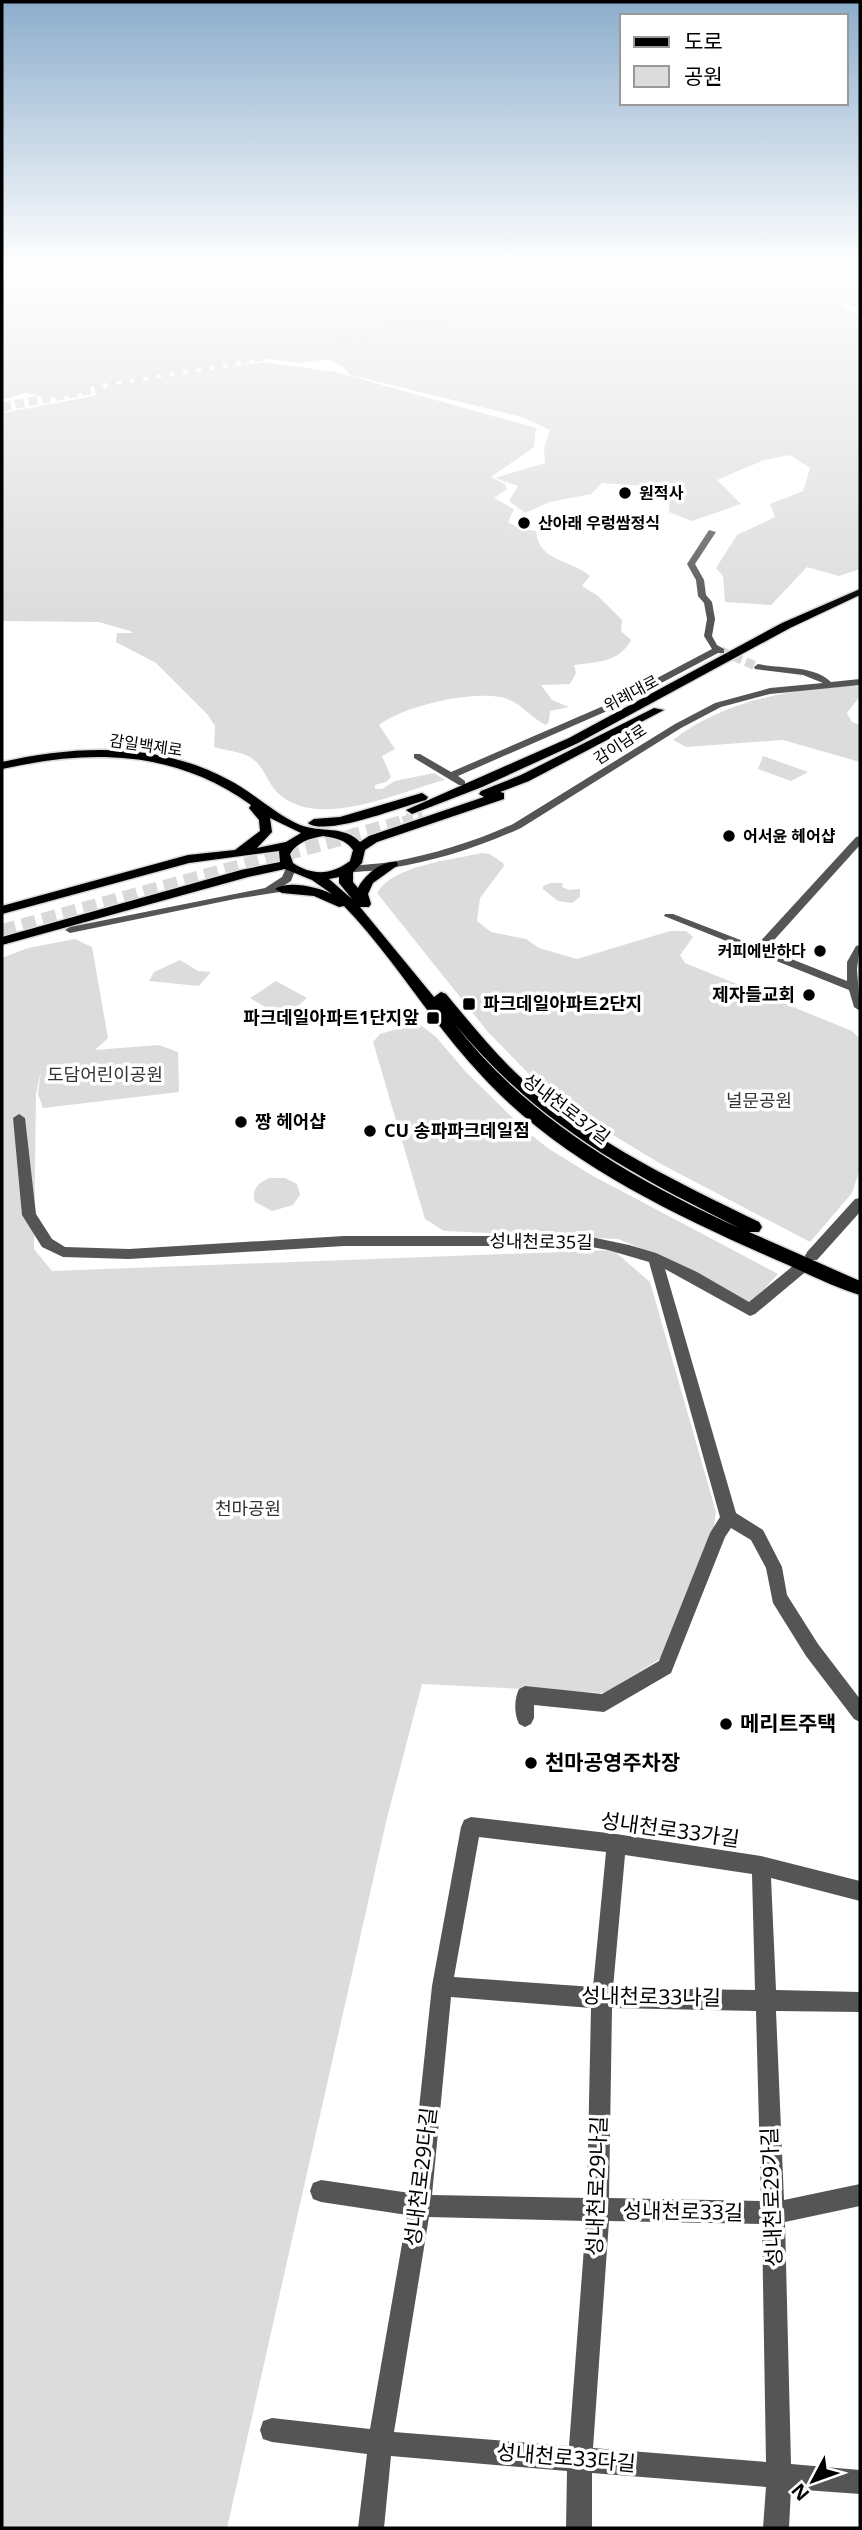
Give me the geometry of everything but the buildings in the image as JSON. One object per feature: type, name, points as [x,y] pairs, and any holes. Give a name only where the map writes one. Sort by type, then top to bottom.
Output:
[{"type":"main road","name":"위례대로","points":[[407,806],[507,772],[620,717],[814,611],[860,592]]},
{"type":"main road","name":"위례대로","points":[[359,851],[366,842],[422,820],[485,803],[582,759],[632,725],[814,623],[860,602]]},
{"type":"main road","points":[[422,820],[410,823],[398,815],[397,810],[456,780],[575,732],[620,717]]},
{"type":"main road","name":"감일백제로","points":[[2,765],[68,754],[139,756],[195,769],[235,788],[272,816]]},
{"type":"main road","points":[[235,788],[254,795],[276,811],[301,821],[327,824],[407,806]]},
{"type":"main road","points":[[226,853],[253,845],[266,832],[265,820],[235,788]]},
{"type":"main road","points":[[2,910],[188,859],[263,851],[289,845],[307,835],[324,833],[373,813]]},
{"type":"main road","points":[[272,816],[305,831],[346,837],[373,861],[396,863]]},
{"type":"main road","points":[[272,816],[290,839],[284,856],[289,867]]},
{"type":"main road","points":[[396,831],[382,838],[373,847],[379,858],[396,863]]},
{"type":"main road","points":[[276,889],[313,876],[347,870],[358,860],[359,851]]},
{"type":"main road","points":[[188,859],[201,859],[214,866],[214,878],[203,886]]},
{"type":"main road","points":[[276,889],[317,892],[363,911],[361,894],[364,887],[374,876],[396,863]]},
{"type":"main road","points":[[2,941],[203,886],[289,867],[313,876]]},
{"type":"main road","name":"성내천로37길","points":[[347,870],[346,883],[363,911],[436,1000],[494,1080],[520,1103],[594,1157],[656,1192],[808,1260],[860,1288]]},
{"type":"main road","name":"성내천로37길","points":[[313,876],[334,888],[363,911]]},
{"type":"main road","name":"성내천로37길","points":[[808,1260],[860,1276]]},
{"type":"street","points":[[417,756],[456,780],[720,650],[708,636],[711,619],[708,601],[702,596],[700,580],[691,564],[712,532]]},
{"type":"street","points":[[758,667],[812,675],[829,683]]},
{"type":"street","name":"감이남로","points":[[347,870],[396,863],[469,846],[517,826],[678,726],[718,705],[770,691],[860,682]]},
{"type":"street","points":[[758,951],[860,839]]},
{"type":"street","points":[[70,930],[276,889],[287,879],[289,867]]},
{"type":"street","points":[[668,915],[855,988]]},
{"type":"street","points":[[860,948],[852,958],[851,981],[860,1007]]},
{"type":"street","name":"성내천로35길","points":[[19,1118],[29,1215],[47,1243],[63,1252],[129,1254],[344,1241],[586,1241],[615,1244],[655,1260],[708,1284],[750,1310],[808,1260]]},
{"type":"street","points":[[808,1260],[860,1203]]},
{"type":"street","points":[[655,1260],[729,1518],[757,1535],[774,1566],[779,1597],[812,1650],[860,1713]]},
{"type":"street","points":[[525,1718],[525,1695],[604,1703],[665,1667],[718,1533],[729,1518]]},
{"type":"street","name":"성내천로33가길","points":[[471,1827],[616,1844],[761,1866],[860,1891]]},
{"type":"street","name":"성내천로29다길","points":[[371,2528],[380,2443],[419,2206],[442,1986],[471,1827]]},
{"type":"street","name":"성내천로29나길","points":[[579,2528],[580,2459],[598,2211],[602,1998],[616,1844]]},
{"type":"street","name":"성내천로29가길","points":[[761,1866],[779,2476],[776,2528]]},
{"type":"street","name":"성내천로33나길","points":[[442,1986],[602,1998],[860,2002]]},
{"type":"street","name":"성내천로33길","points":[[321,2192],[419,2206],[773,2213],[860,2195]]},
{"type":"street","name":"성내천로33다길","points":[[272,2430],[380,2443],[860,2483]]},
{"type":"green space","points":[[2,381],[119,381],[95,385],[77,395],[48,398],[25,393],[2,400]]},
{"type":"green space","points":[[141,381],[368,381],[536,428],[534,447],[491,477],[505,484],[507,489],[494,498],[514,509],[508,522],[518,528],[536,531],[538,541],[549,554],[590,576],[582,586],[598,596],[622,620],[621,631],[631,640],[626,648],[613,657],[574,665],[576,673],[570,684],[541,685],[552,700],[569,707],[550,711],[546,725],[510,700],[480,696],[423,705],[379,725],[395,749],[382,756],[391,777],[386,782],[375,785],[375,789],[382,789],[395,781],[434,773],[445,780],[384,799],[339,809],[297,805],[272,787],[259,765],[250,757],[214,747],[215,726],[208,715],[156,663],[116,642],[117,633],[133,633],[130,631],[99,622],[2,621],[2,413],[94,396],[109,386]]},
{"type":"green space","points":[[375,381],[860,381],[860,569],[839,576],[807,567],[771,605],[725,602],[723,576],[716,568],[737,535],[775,517],[770,504],[803,491],[810,468],[790,455],[764,460],[717,480],[741,504],[692,521],[669,512],[670,488],[602,483],[591,494],[550,502],[525,513],[509,501],[518,486],[495,478],[545,463],[544,448],[550,430],[522,417]]},
{"type":"green space","points":[[860,686],[860,696],[847,713],[852,722],[860,725],[860,762],[783,740],[686,747],[673,740],[715,715],[762,698],[811,689]]},
{"type":"green space","points":[[763,756],[808,772],[791,781],[758,769]]},
{"type":"green space","name":"널문공원","points":[[482,853],[490,854],[504,866],[480,898],[477,921],[491,932],[526,939],[539,948],[577,959],[670,931],[686,931],[693,937],[680,955],[685,963],[852,1031],[860,1039],[860,1169],[852,1193],[810,1242],[661,1164],[575,1112],[528,1073],[488,1032],[377,893],[396,876],[409,870]]},
{"type":"green space","points":[[563,883],[562,887],[569,890],[580,889],[580,897],[572,903],[558,901],[543,889],[543,886]]},
{"type":"green space","name":"천마공원","points":[[75,939],[92,947],[108,1038],[95,1050],[159,1045],[178,1052],[179,1092],[43,1108],[38,1094],[41,1070],[36,1094],[34,1249],[52,1271],[613,1250],[650,1282],[716,1512],[712,1543],[660,1659],[604,1693],[422,1684],[387,1818],[227,2528],[2,2528],[2,958],[28,948]]},
{"type":"green space","points":[[180,960],[198,971],[211,972],[199,986],[149,981],[154,972]]},
{"type":"green space","points":[[276,981],[307,998],[284,1018],[250,998]]},
{"type":"green space","points":[[418,1023],[436,1037],[466,1072],[525,1130],[549,1149],[593,1176],[778,1274],[750,1304],[659,1256],[618,1239],[444,1231],[425,1219],[373,1042],[380,1034]]},
{"type":"green space","points":[[270,1178],[285,1178],[297,1184],[300,1195],[293,1205],[272,1211],[255,1202],[254,1193],[257,1187]]},
{"type":"tunnel","points":[[2,407],[135,381]]},
{"type":"tunnel","points":[[721,651],[758,667]]},
{"type":"tunnel","points":[[403,822],[423,817]]},
{"type":"tunnel","points":[[2,931],[410,820]]},
{"type":"place","name":"원적사","points":[[625,493]]},
{"type":"place","name":"산아래 우렁쌈정식","points":[[524,523]]},
{"type":"place","name":"어서윤 헤어샵","points":[[729,836]]},
{"type":"place","name":"커피에반하다","points":[[820,951]]},
{"type":"place","name":"제자들교회","points":[[809,995]]},
{"type":"place","name":"파크데일아파트2단지","points":[[469,1004]]},
{"type":"place","name":"파크데일아파트1단지앞","points":[[433,1018]]},
{"type":"place","name":"짱 헤어샵","points":[[241,1122]]},
{"type":"place","name":"CU 송파파크데일점","points":[[370,1131]]},
{"type":"place","name":"메리트주택","points":[[726,1724]]},
{"type":"place","name":"천마공영주차장","points":[[531,1763]]},
{"type":"park label","name":"도담어린이공원","points":[[105,1075]]}]
